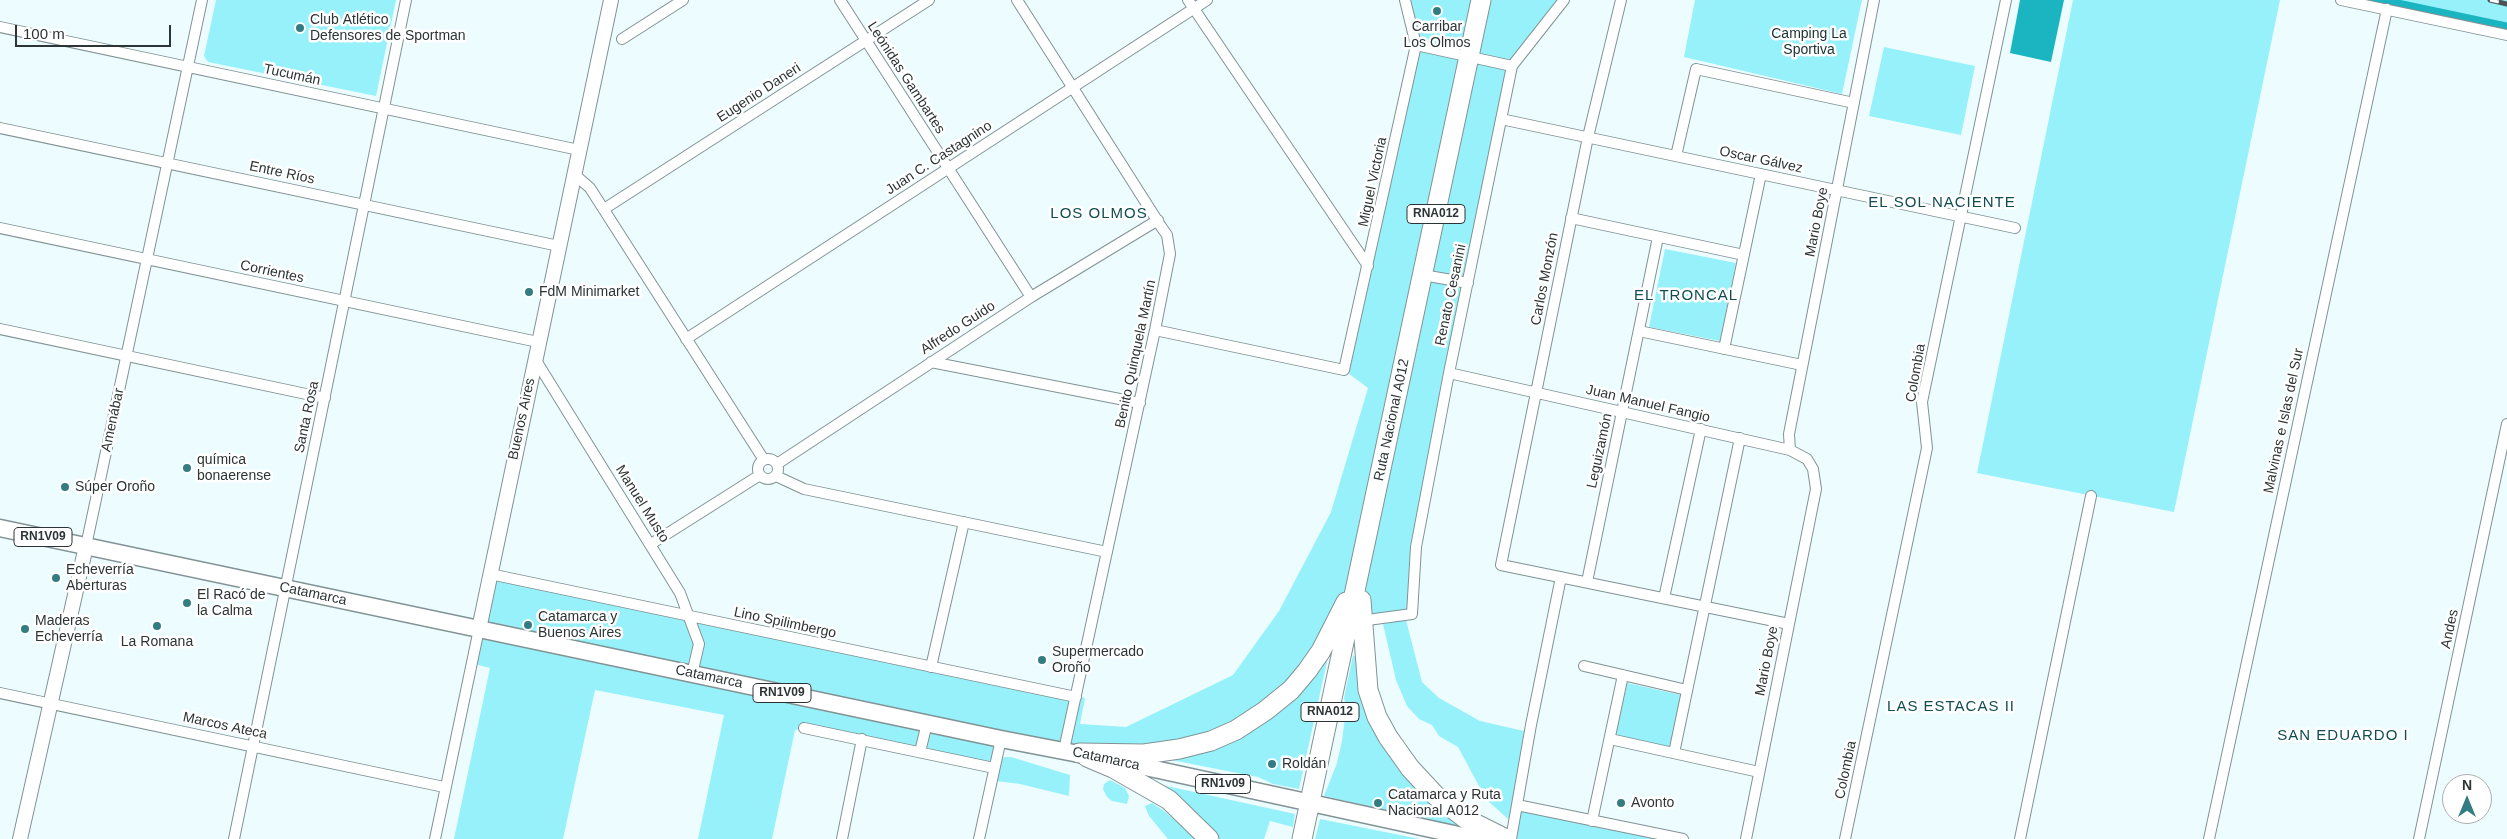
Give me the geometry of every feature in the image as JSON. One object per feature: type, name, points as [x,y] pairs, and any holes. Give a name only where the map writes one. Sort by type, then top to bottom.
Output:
[{"type":"highway","name":"Ruta Nacional A012","points":[[1361,569],[1481,0]]},
{"type":"highway","points":[[1361,569],[1349,623],[1377,717],[1388,737],[1410,768],[1436,796],[1466,819],[1506,839]]},
{"type":"highway","points":[[1072,752],[1144,754],[1179,750],[1211,741],[1236,730],[1266,711],[1291,690],[1349,623],[1361,569]]},
{"type":"highway","name":"RNA012","points":[[1302,839],[1349,623]]},
{"type":"highway","points":[[1072,752],[1113,768],[1169,800],[1209,839]]},
{"type":"main road","name":"Buenos Aires","points":[[478,629],[611,0]]},
{"type":"main road","name":"Catamarca","points":[[0,528],[927,724],[1136,765],[1477,839]]},
{"type":"main road","name":"Amenábar","points":[[20,839],[86,546]]},
{"type":"street","name":"Amenábar","points":[[86,546],[202,0]]},
{"type":"street","name":"Santa Rosa","points":[[234,839],[406,0]]},
{"type":"street","points":[[622,39],[684,0]]},
{"type":"street","name":"Leónidas Gambartes","points":[[840,0],[1031,297]]},
{"type":"street","name":"Eugenio Daneri","points":[[604,209],[928,0]]},
{"type":"street","name":"Benito Quinquela Martín","points":[[1017,0],[1158,220],[1167,235],[1170,254],[1140,403],[1076,697],[1072,752]]},
{"type":"street","name":"Juan C. Castagnino","points":[[686,339],[1073,88],[1191,4],[1208,0]]},
{"type":"street","name":"Miguel Victoria","points":[[1155,330],[1344,370],[1416,45],[1405,0]]},
{"type":"street","name":"Renato Cesanini","points":[[1349,623],[1412,614],[1416,547],[1449,373],[1512,66],[1564,0]]},
{"type":"street","name":"Carlos Monzón","points":[[1561,577],[1501,565],[1588,137],[1621,0]]},
{"type":"street","name":"Mario Boye","points":[[1790,450],[1789,434],[1874,0]]},
{"type":"street","name":"Colombia","points":[[1845,839],[1927,448],[1922,402],[2006,0]]},
{"type":"street","points":[[2341,0],[2507,34]]},
{"type":"street","points":[[1191,4],[1368,266]]},
{"type":"street","name":"Malvinas e Islas del Sur","points":[[2208,839],[2387,9]]},
{"type":"street","name":"Tucumán","points":[[0,27],[579,150]]},
{"type":"street","points":[[1416,45],[1512,66]]},
{"type":"street","points":[[1676,156],[1696,69],[1854,103]]},
{"type":"street","name":"Oscar Gálvez","points":[[1502,119],[2015,228]]},
{"type":"street","name":"Entre Ríos","points":[[0,128],[558,246]]},
{"type":"street","points":[[574,174],[590,188],[604,209],[764,460]]},
{"type":"street","points":[[1724,349],[1761,174]]},
{"type":"street","points":[[1571,218],[1744,255]]},
{"type":"street","name":"Alfredo Guido","points":[[777,464],[1031,297],[1158,220]]},
{"type":"street","name":"Corrientes","points":[[0,228],[538,342]]},
{"type":"street","name":"Leguizamón","points":[[1587,582],[1658,237]]},
{"type":"street","points":[[1423,275],[1468,283]]},
{"type":"street","points":[[0,329],[325,398]]},
{"type":"street","points":[[1639,331],[1802,365]]},
{"type":"street","name":"Manuel Musto","points":[[535,359],[680,593],[691,618],[699,644],[692,674]]},
{"type":"street","points":[[931,362],[1140,403]]},
{"type":"street","name":"Juan Manuel Fangio","points":[[1449,373],[1790,450],[1807,459],[1813,468],[1816,489]]},
{"type":"street","name":"Andes","points":[[2419,839],[2507,424]]},
{"type":"street","points":[[1664,598],[1701,430]]},
{"type":"street","points":[[1674,753],[1740,438]]},
{"type":"street","points":[[770,459],[777,464],[779,470],[776,476],[768,480],[760,475],[758,468],[764,460],[770,459]]},
{"type":"street","points":[[651,544],[760,475]]},
{"type":"street","points":[[776,476],[804,490],[1107,552]]},
{"type":"street","name":"Mario Boye","points":[[1746,839],[1816,489]]},
{"type":"street","points":[[2020,839],[2090,496]]},
{"type":"street","points":[[931,668],[964,522]]},
{"type":"street","name":"Lino Spilimbergo","points":[[490,574],[691,618],[1076,697]]},
{"type":"street","points":[[1511,839],[1531,725],[1561,577],[1789,624]]},
{"type":"street","name":"Buenos Aires","points":[[434,839],[478,629]]},
{"type":"street","points":[[1584,666],[1687,690]]},
{"type":"street","points":[[1592,821],[1623,675]]},
{"type":"street","name":"Marcos Ateca","points":[[0,693],[444,787]]},
{"type":"street","points":[[920,752],[927,724]]},
{"type":"street","points":[[804,728],[994,768]]},
{"type":"street","points":[[842,839],[862,739]]},
{"type":"street","points":[[979,839],[1000,739]]},
{"type":"street","points":[[1610,739],[1759,772]]},
{"type":"street","points":[[1517,805],[1683,839]]},
{"type":"green space","name":"Club Atlético Defensores de Sportman","points":[[216,0],[396,0],[376,96],[208,62],[204,56]]},
{"type":"green space","points":[[1405,0],[1564,0],[1512,66],[1416,547],[1412,614],[1376,620],[1321,651],[1236,730],[1144,754],[1001,739],[994,768],[804,728],[795,730],[772,839],[698,839],[724,715],[595,690],[563,839],[454,839],[490,668],[471,663],[490,574],[1085,698],[1080,724],[1126,727],[1233,675],[1279,611],[1331,512],[1368,388],[1344,370],[1416,45]]},
{"type":"green space","name":"Camping La Sportiva","points":[[1695,0],[1862,0],[1842,94],[1684,57]]},
{"type":"green space","points":[[2073,0],[2280,0],[2174,512],[1977,473]]},
{"type":"green space","points":[[2341,0],[2507,0],[2507,35]]},
{"type":"green space","points":[[1884,47],[1975,66],[1961,135],[1869,116]]},
{"type":"green space","points":[[1665,249],[1736,263],[1720,341],[1649,327]]},
{"type":"green space","points":[[1406,620],[1422,682],[1439,698],[1480,721],[1524,731],[1511,815],[1508,819],[1486,799],[1458,747],[1439,736],[1432,725],[1419,719],[1407,706],[1396,680],[1383,624]]},
{"type":"green space","points":[[1353,655],[1358,659],[1366,698],[1463,827],[1324,796],[1337,763],[1342,741],[1346,709],[1344,698]]},
{"type":"green space","points":[[1328,657],[1299,789],[1273,784],[1258,777],[1166,759],[1194,750]]},
{"type":"green space","points":[[1627,683],[1681,695],[1670,748],[1615,735]]},
{"type":"green space","points":[[1004,757],[1011,757],[1070,775],[1069,796],[1020,784],[996,781],[1000,762]]},
{"type":"green space","points":[[1110,780],[1125,788],[1129,796],[1127,804],[1112,801],[1107,797],[1103,789],[1104,784]]},
{"type":"green space","points":[[1153,783],[1295,814],[1293,827],[1270,821],[1264,839],[1218,839]]},
{"type":"green space","points":[[1152,803],[1197,839],[1168,839],[1149,816],[1145,806]]},
{"type":"green space","points":[[1517,805],[1683,839],[1511,839]]},
{"type":"green space","points":[[1320,819],[1420,839],[1315,839]]},
{"type":"shaded area","points":[[2020,0],[2064,0],[2051,62],[2010,53]]},
{"type":"waterway","points":[[2374,0],[2507,28]]},
{"type":"railway","points":[[2490,0],[2507,4]]},
{"type":"place","name":"Carribar Los Olmos","points":[[1437,11]]},
{"type":"place","name":"Club Atlético Defensores de Sportman","points":[[300,28]]},
{"type":"place","name":"FdM Minimarket","points":[[529,292]]},
{"type":"place","name":"química bonaerense","points":[[187,468]]},
{"type":"place","name":"Súper Oroño","points":[[65,487]]},
{"type":"place","name":"Echeverría Aberturas","points":[[56,578]]},
{"type":"place","name":"El Racó de la Calma","points":[[187,603]]},
{"type":"place","name":"Catamarca y Buenos Aires","points":[[528,625]]},
{"type":"place","name":"La Romana","points":[[157,626]]},
{"type":"place","name":"Maderas Echeverría","points":[[25,629]]},
{"type":"place","name":"Supermercado Oroño","points":[[1042,660]]},
{"type":"place","name":"Roldán","points":[[1272,764]]},
{"type":"place","name":"Catamarca y Ruta Nacional A012","points":[[1378,803]]},
{"type":"place","name":"Avonto","points":[[1621,803]]},
{"type":"district","name":"EL SOL NACIENTE","points":[[1942,203]]},
{"type":"district","name":"LOS OLMOS","points":[[1099,214]]},
{"type":"district","name":"EL TRONCAL","points":[[1686,296]]},
{"type":"district","name":"LAS ESTACAS II","points":[[1951,707]]},
{"type":"district","name":"SAN EDUARDO I","points":[[2343,736]]}]
